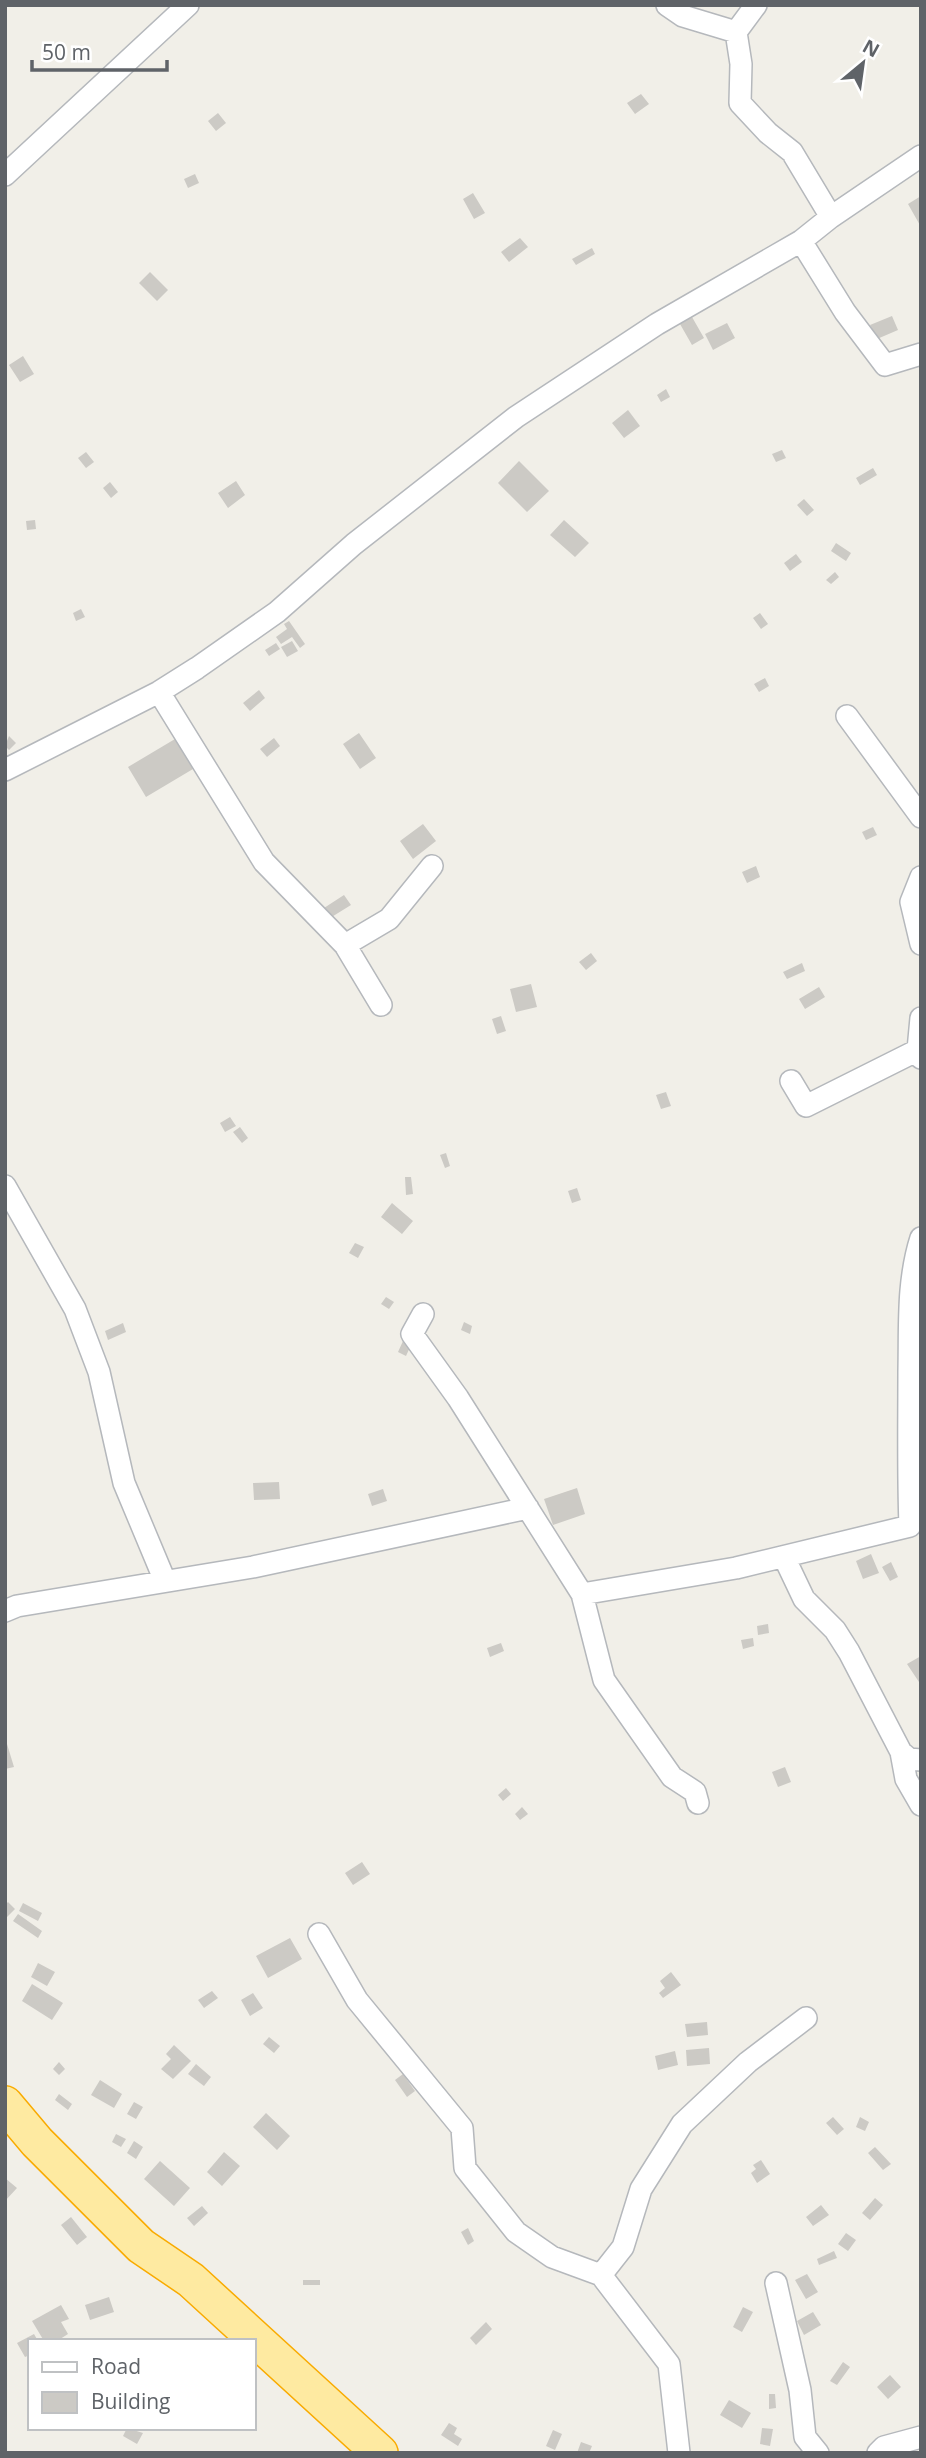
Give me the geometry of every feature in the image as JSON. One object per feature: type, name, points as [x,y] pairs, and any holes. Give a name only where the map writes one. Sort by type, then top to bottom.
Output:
[{"type":"highway","points":[[5,2104],[37,2143],[141,2246],[191,2280],[255,2339]]},
{"type":"highway","points":[[256,2339],[380,2453]]},
{"type":"street","points":[[5,175],[188,5]]},
{"type":"street","points":[[667,5],[683,16],[736,32]]},
{"type":"street","points":[[756,5],[736,32],[741,64],[740,103],[768,133],[792,152],[831,217]]},
{"type":"street","points":[[5,770],[159,692],[277,612],[354,544],[516,417],[657,324],[801,241],[831,217],[921,156]]},
{"type":"street","points":[[801,241],[845,312],[885,365],[921,354]]},
{"type":"street","points":[[159,692],[264,862],[345,945],[381,1005]]},
{"type":"street","points":[[847,716],[921,817]]},
{"type":"street","points":[[345,945],[389,919],[432,866]]},
{"type":"street","points":[[921,877],[911,902],[921,944]]},
{"type":"street","points":[[791,1081],[806,1106],[919,1054],[921,1018]]},
{"type":"street","points":[[5,1186],[75,1309],[99,1372],[124,1482],[165,1581]]},
{"type":"street","points":[[582,1594],[784,1558],[910,1526],[906,1444],[909,1310],[911,1269],[921,1238]]},
{"type":"street","points":[[423,1314],[412,1334],[458,1398],[582,1594],[604,1680],[672,1777],[695,1792],[698,1803]]},
{"type":"street","points":[[5,1611],[17,1606],[253,1567],[528,1508]]},
{"type":"street","points":[[784,1558],[804,1599],[835,1630],[911,1756],[906,1779],[921,1805]]},
{"type":"street","points":[[319,1934],[357,2000],[462,2128],[465,2168],[516,2232],[552,2257],[601,2276],[668,2364],[679,2453]]},
{"type":"street","points":[[601,2276],[623,2247],[641,2189],[682,2124],[748,2062],[806,2018]]},
{"type":"street","points":[[776,2283],[800,2390],[805,2437],[818,2453]]},
{"type":"street","points":[[878,2453],[884,2447],[921,2437]]},
{"type":"building","points":[[641,94],[649,104],[635,114],[627,103]]},
{"type":"building","points":[[218,113],[226,123],[216,131],[208,121]]},
{"type":"building","points":[[195,174],[199,183],[188,188],[184,179]]},
{"type":"building","points":[[473,193],[485,213],[474,219],[463,199]]},
{"type":"building","points":[[921,196],[921,227],[908,204]]},
{"type":"building","points":[[520,238],[528,247],[509,262],[501,252]]},
{"type":"building","points":[[592,248],[595,254],[576,265],[572,259]]},
{"type":"building","points":[[150,272],[168,290],[157,301],[139,283]]},
{"type":"building","points":[[892,316],[898,330],[877,339],[870,325]]},
{"type":"building","points":[[692,317],[704,338],[692,345],[680,324]]},
{"type":"building","points":[[727,323],[735,338],[713,350],[705,334]]},
{"type":"building","points":[[23,356],[34,374],[20,382],[9,365]]},
{"type":"building","points":[[666,389],[670,397],[661,402],[657,395]]},
{"type":"building","points":[[628,410],[640,426],[624,438],[612,423]]},
{"type":"building","points":[[782,450],[786,458],[776,462],[772,454]]},
{"type":"building","points":[[86,452],[94,462],[86,468],[78,458]]},
{"type":"building","points":[[519,461],[549,491],[527,512],[498,483]]},
{"type":"building","points":[[873,468],[877,475],[860,485],[856,478]]},
{"type":"building","points":[[236,481],[245,495],[228,508],[218,493]]},
{"type":"building","points":[[110,482],[118,492],[111,498],[103,488]]},
{"type":"building","points":[[804,499],[814,510],[807,516],[797,505]]},
{"type":"building","points":[[35,520],[36,529],[27,530],[26,521]]},
{"type":"building","points":[[564,520],[589,543],[575,557],[550,535]]},
{"type":"building","points":[[836,543],[851,553],[846,561],[831,551]]},
{"type":"building","points":[[796,554],[802,562],[790,571],[784,563]]},
{"type":"building","points":[[835,572],[839,577],[831,584],[826,580]]},
{"type":"building","points":[[81,609],[85,617],[76,621],[73,613]]},
{"type":"building","points":[[760,613],[768,624],[761,629],[753,618]]},
{"type":"building","points":[[289,621],[305,644],[300,648],[292,637],[281,644],[276,637],[287,629],[284,624]]},
{"type":"building","points":[[292,641],[298,651],[287,657],[281,647]]},
{"type":"building","points":[[276,643],[280,649],[269,656],[265,650]]},
{"type":"building","points":[[765,678],[769,686],[759,692],[754,684]]},
{"type":"building","points":[[259,690],[265,698],[250,711],[243,703]]},
{"type":"building","points":[[359,733],[376,758],[360,769],[343,744]]},
{"type":"building","points":[[9,736],[16,743],[9,750],[5,746]]},
{"type":"building","points":[[274,738],[280,746],[267,757],[260,749]]},
{"type":"building","points":[[175,739],[193,769],[146,797],[128,767]]},
{"type":"building","points":[[423,824],[436,841],[413,859],[400,841]]},
{"type":"building","points":[[873,827],[877,835],[866,840],[862,832]]},
{"type":"building","points":[[756,866],[760,877],[747,883],[742,872]]},
{"type":"building","points":[[344,895],[351,905],[330,918],[324,908]]},
{"type":"building","points":[[591,953],[597,961],[586,970],[579,962]]},
{"type":"building","points":[[802,963],[805,971],[787,979],[783,972]]},
{"type":"building","points":[[531,984],[537,1007],[516,1012],[510,989]]},
{"type":"building","points":[[819,987],[825,997],[805,1009],[799,999]]},
{"type":"building","points":[[501,1016],[506,1031],[497,1034],[492,1019]]},
{"type":"building","points":[[666,1092],[671,1106],[661,1109],[656,1095]]},
{"type":"building","points":[[230,1117],[236,1126],[225,1132],[220,1123]]},
{"type":"building","points":[[240,1127],[248,1138],[242,1143],[233,1132]]},
{"type":"building","points":[[446,1153],[450,1166],[445,1168],[440,1155]]},
{"type":"building","points":[[405,1177],[411,1177],[413,1194],[406,1195]]},
{"type":"building","points":[[577,1188],[581,1200],[572,1203],[568,1191]]},
{"type":"building","points":[[392,1203],[413,1221],[402,1234],[381,1217]]},
{"type":"building","points":[[355,1243],[364,1247],[358,1258],[349,1253]]},
{"type":"building","points":[[386,1297],[394,1302],[389,1309],[381,1304]]},
{"type":"building","points":[[464,1322],[472,1326],[470,1334],[461,1330]]},
{"type":"building","points":[[123,1323],[126,1332],[108,1340],[105,1331]]},
{"type":"building","points":[[403,1341],[411,1345],[406,1356],[398,1352]]},
{"type":"building","points":[[279,1482],[280,1499],[254,1500],[253,1483]]},
{"type":"building","points":[[577,1488],[585,1514],[553,1525],[544,1499]]},
{"type":"building","points":[[383,1489],[387,1501],[372,1506],[368,1494]]},
{"type":"building","points":[[871,1554],[879,1573],[863,1579],[856,1561]]},
{"type":"building","points":[[891,1562],[898,1577],[890,1581],[882,1567]]},
{"type":"building","points":[[768,1624],[769,1633],[758,1635],[757,1626]]},
{"type":"building","points":[[753,1638],[754,1646],[743,1649],[741,1640]]},
{"type":"building","points":[[501,1643],[504,1651],[490,1657],[487,1648]]},
{"type":"building","points":[[921,1656],[921,1680],[919,1682],[907,1664]]},
{"type":"building","points":[[7,1744],[14,1767],[5,1769],[5,1745]]},
{"type":"building","points":[[785,1767],[791,1782],[778,1787],[772,1772]]},
{"type":"building","points":[[506,1788],[511,1794],[503,1801],[498,1795]]},
{"type":"building","points":[[522,1807],[528,1814],[520,1820],[515,1814]]},
{"type":"building","points":[[362,1862],[370,1874],[353,1885],[345,1873]]},
{"type":"building","points":[[8,1902],[15,1909],[5,1919],[5,1905]]},
{"type":"building","points":[[23,1903],[42,1913],[38,1921],[19,1911]]},
{"type":"building","points":[[18,1914],[42,1931],[38,1938],[13,1921]]},
{"type":"building","points":[[290,1938],[302,1959],[268,1978],[256,1956]]},
{"type":"building","points":[[38,1963],[55,1972],[47,1986],[31,1977]]},
{"type":"building","points":[[671,1972],[681,1985],[663,1998],[659,1993],[665,1988],[660,1981]]},
{"type":"building","points":[[32,1984],[63,2003],[52,2020],[22,2001]]},
{"type":"building","points":[[212,1991],[218,1998],[204,2008],[198,2000]]},
{"type":"building","points":[[253,1993],[263,2008],[250,2016],[241,2000]]},
{"type":"building","points":[[707,2022],[708,2035],[687,2037],[685,2024]]},
{"type":"building","points":[[269,2037],[280,2046],[274,2053],[263,2044]]},
{"type":"building","points":[[174,2045],[191,2061],[173,2079],[161,2069],[171,2059],[166,2054]]},
{"type":"building","points":[[709,2048],[710,2064],[687,2066],[686,2050]]},
{"type":"building","points":[[675,2051],[678,2065],[658,2070],[655,2056]]},
{"type":"building","points":[[59,2062],[65,2069],[59,2075],[53,2069]]},
{"type":"building","points":[[196,2064],[211,2077],[204,2086],[188,2074]]},
{"type":"building","points":[[403,2074],[415,2091],[407,2097],[395,2080]]},
{"type":"building","points":[[100,2080],[122,2094],[114,2108],[91,2095]]},
{"type":"building","points":[[59,2094],[72,2104],[68,2110],[55,2100]]},
{"type":"building","points":[[134,2102],[143,2107],[136,2119],[127,2114]]},
{"type":"building","points":[[266,2113],[290,2136],[277,2150],[253,2127]]},
{"type":"building","points":[[833,2117],[844,2129],[837,2135],[826,2123]]},
{"type":"building","points":[[860,2117],[869,2122],[865,2131],[856,2127]]},
{"type":"building","points":[[116,2134],[126,2139],[121,2147],[112,2142]]},
{"type":"building","points":[[134,2141],[143,2147],[136,2159],[127,2153]]},
{"type":"building","points":[[875,2147],[891,2164],[883,2170],[868,2153]]},
{"type":"building","points":[[224,2152],[240,2166],[222,2186],[207,2172]]},
{"type":"building","points":[[761,2160],[770,2174],[757,2183],[751,2173],[756,2169],[753,2165]]},
{"type":"building","points":[[160,2161],[190,2188],[174,2206],[144,2179]]},
{"type":"building","points":[[5,2178],[17,2188],[5,2201]]},
{"type":"building","points":[[875,2198],[883,2205],[870,2220],[862,2213]]},
{"type":"building","points":[[821,2205],[829,2215],[813,2226],[806,2217]]},
{"type":"building","points":[[202,2206],[208,2213],[194,2226],[187,2218]]},
{"type":"building","points":[[71,2217],[87,2237],[77,2245],[61,2225]]},
{"type":"building","points":[[468,2228],[474,2241],[468,2245],[461,2232]]},
{"type":"building","points":[[846,2233],[856,2240],[848,2251],[838,2244]]},
{"type":"building","points":[[834,2251],[837,2258],[819,2265],[817,2259]]},
{"type":"building","points":[[807,2274],[818,2292],[806,2299],[795,2280]]},
{"type":"building","points":[[303,2280],[320,2280],[320,2285],[303,2285]]},
{"type":"building","points":[[109,2297],[114,2312],[90,2320],[85,2305]]},
{"type":"building","points":[[61,2305],[69,2319],[61,2322],[68,2334],[60,2339],[43,2339],[32,2321]]},
{"type":"building","points":[[743,2307],[753,2312],[742,2332],[733,2327]]},
{"type":"building","points":[[813,2312],[821,2325],[804,2335],[797,2321]]},
{"type":"building","points":[[486,2322],[492,2329],[476,2345],[470,2338]]},
{"type":"building","points":[[34,2334],[37,2339],[28,2339],[28,2356],[25,2357],[17,2343]]},
{"type":"building","points":[[843,2362],[850,2367],[837,2385],[830,2381]]},
{"type":"building","points":[[890,2375],[901,2387],[888,2399],[877,2387]]},
{"type":"building","points":[[769,2394],[775,2394],[776,2408],[769,2409]]},
{"type":"building","points":[[729,2400],[751,2413],[742,2428],[720,2415]]},
{"type":"building","points":[[449,2423],[457,2428],[454,2434],[462,2439],[458,2446],[441,2435]]},
{"type":"building","points":[[762,2428],[773,2429],[770,2446],[760,2444]]},
{"type":"building","points":[[126,2430],[143,2433],[137,2444],[123,2436]]},
{"type":"building","points":[[553,2430],[562,2434],[555,2450],[546,2446]]},
{"type":"building","points":[[581,2442],[592,2446],[589,2453],[577,2453]]}]
